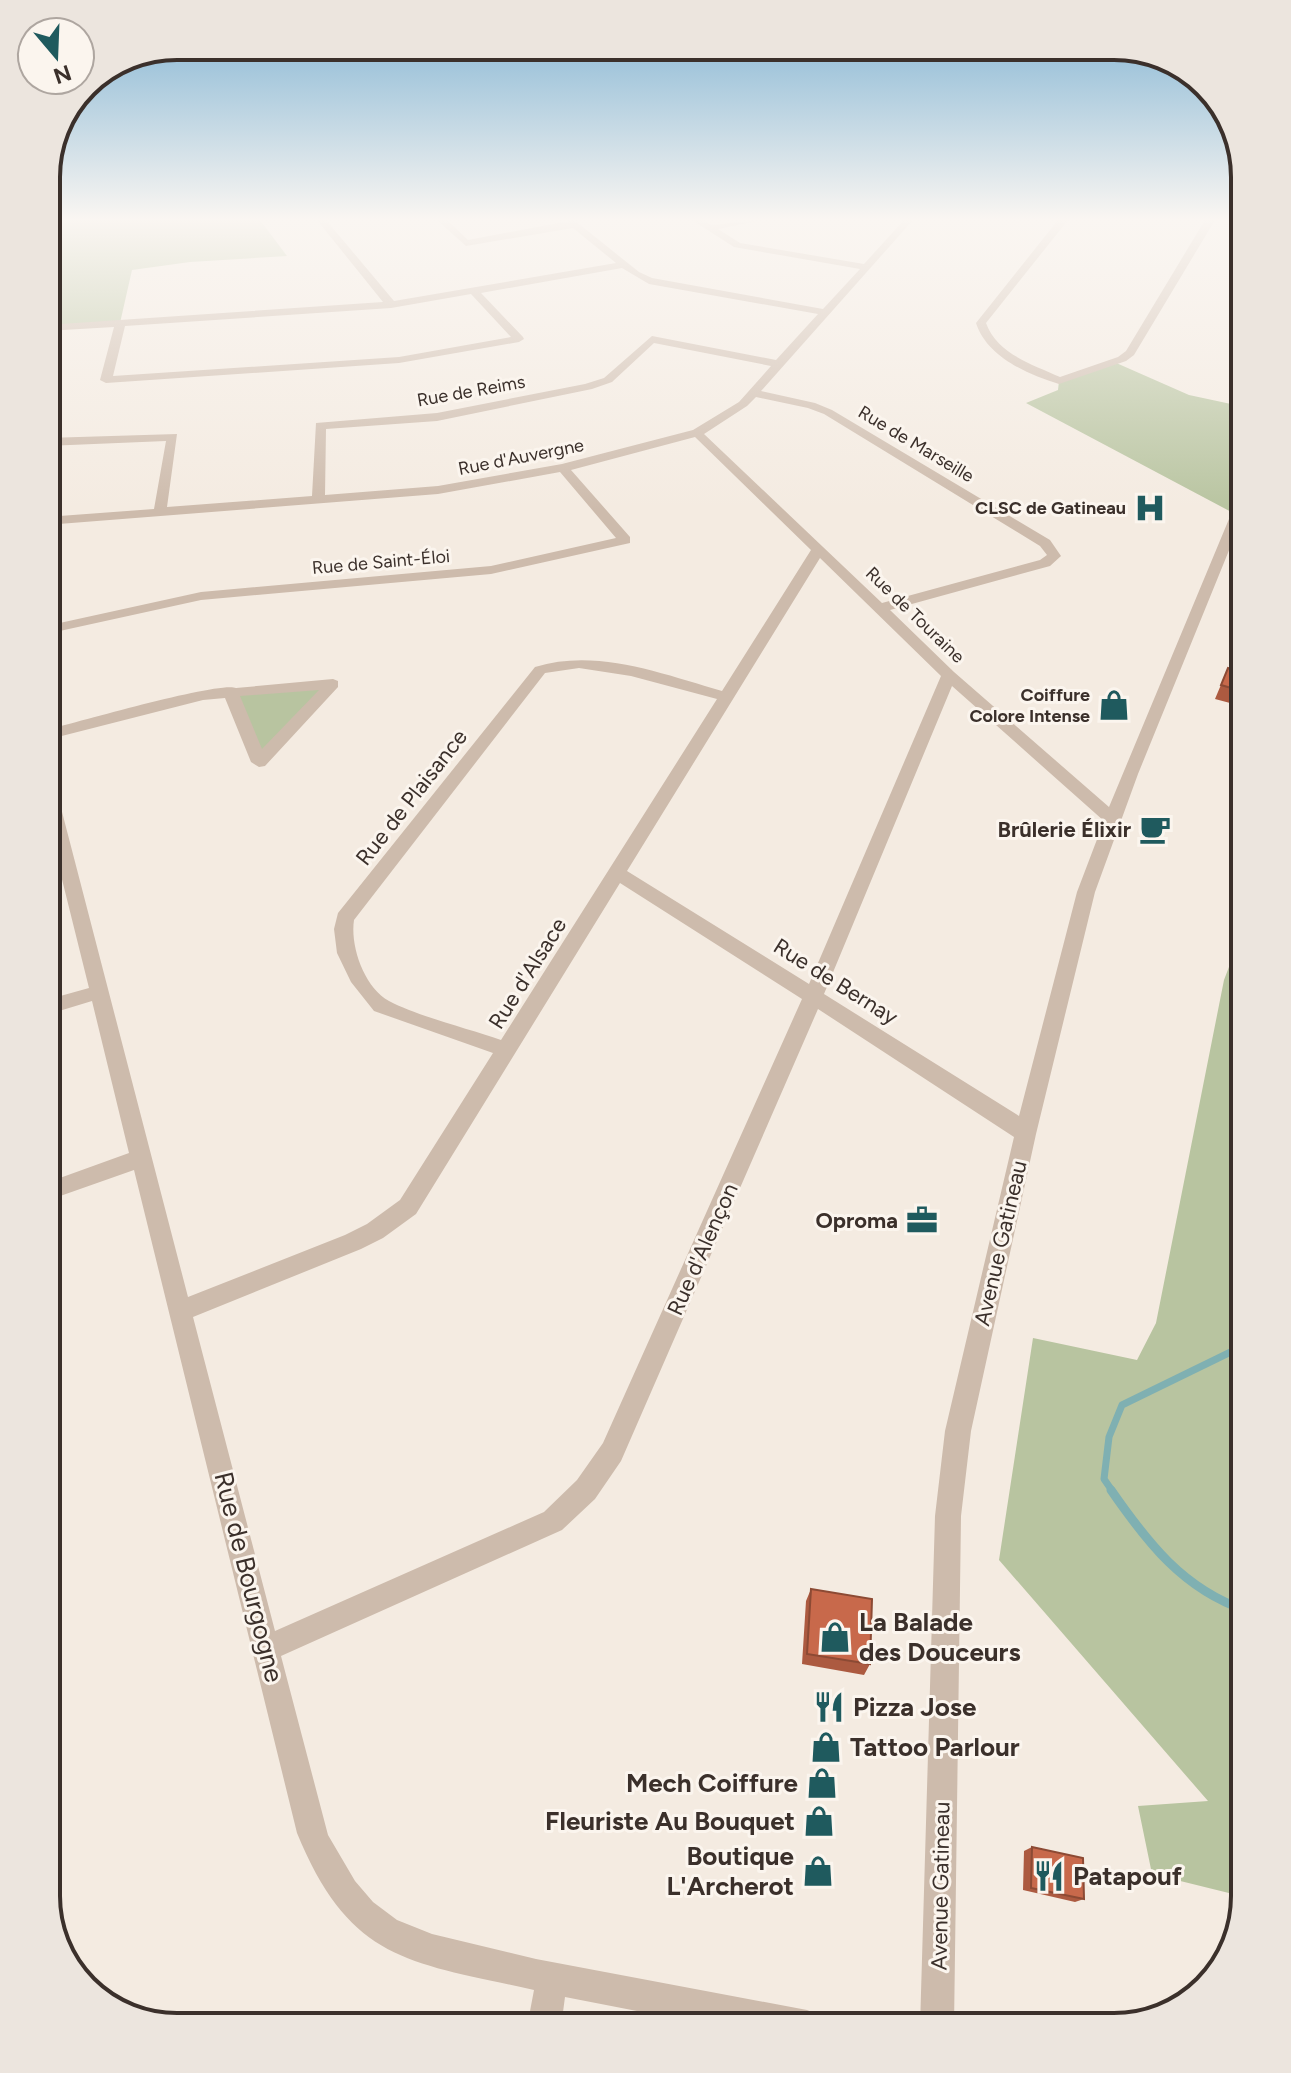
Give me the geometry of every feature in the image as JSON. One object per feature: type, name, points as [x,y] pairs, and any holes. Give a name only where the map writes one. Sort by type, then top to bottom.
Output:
[{"type":"street","points":[[60,327],[214,317]]},
{"type":"street","points":[[120,323],[106,380],[413,359],[519,339],[498,317]]},
{"type":"street","name":"Rue d'Auvergne","points":[[60,520],[448,489],[563,468],[697,433],[725,417],[753,393],[820,317]]},
{"type":"street","points":[[984,317],[981,323],[984,333],[999,349],[1059,381],[1114,362],[1130,353],[1152,317]]},
{"type":"street","name":"Rue de Reims","points":[[318,501],[320,426],[447,416],[588,387],[608,380],[652,339],[779,364]]},
{"type":"street","name":"Rue de Marseille","points":[[753,393],[811,405],[828,412],[1054,551],[1054,556],[1045,563],[881,608]]},
{"type":"street","name":"Rue de Touraine","points":[[697,433],[949,675],[1112,819]]},
{"type":"street","points":[[60,441],[173,437],[160,513]]},
{"type":"street","name":"Rue de Saint-Éloi","points":[[60,627],[201,596],[491,570],[625,540],[563,468]]},
{"type":"street","name":"Avenue Gatineau","points":[[937,2013],[951,1475],[1025,1134],[1086,892],[1112,819],[1231,529]]},
{"type":"street","name":"Rue d'Alsace","points":[[181,1311],[353,1242],[408,1207],[818,550]]},
{"type":"street","name":"Rue de Plaisance","points":[[507,1050],[381,1006],[365,990],[345,946],[342,927],[345,918],[540,670],[558,663],[589,663],[725,696]]},
{"type":"street","name":"Rue d'Alençon","points":[[268,1648],[521,1538],[553,1521],[584,1494],[612,1452],[814,995],[949,675]]},
{"type":"street","points":[[60,732],[230,690],[333,684],[259,762],[230,690]]},
{"type":"street","name":"Rue de Bourgogne","points":[[60,873],[99,992],[268,1648],[312,1833],[328,1871],[349,1899],[373,1923],[403,1939],[552,1979],[733,2013]]},
{"type":"street","name":"Rue de Bernay","points":[[617,873],[814,995],[1009,1120],[1025,1134]]},
{"type":"street","points":[[60,1004],[99,992]]},
{"type":"street","points":[[60,1187],[142,1158]]},
{"type":"street","points":[[546,2013],[552,1979]]},
{"type":"green space","points":[[60,317],[121,317],[120,323],[60,327]]},
{"type":"green space","points":[[1114,362],[1189,395],[1231,404],[1231,512],[1026,403],[1058,390],[1059,381]]},
{"type":"green space","points":[[333,684],[259,762],[230,690]]},
{"type":"green space","points":[[1231,962],[1231,1894],[1152,1874],[1138,1806],[1208,1801],[999,1560],[1033,1338],[1137,1360],[1156,1323],[1224,980]]},
{"type":"building","points":[[1228,668],[1231,669],[1231,688],[1221,685]]},
{"type":"building","name":"La Balade des Douceurs","points":[[811,1589],[872,1599],[870,1664],[807,1654]]},
{"type":"building","name":"Patapouf","points":[[1032,1847],[1083,1858],[1084,1899],[1031,1888]]},
{"type":"waterway","points":[[1113,1492],[1104,1479],[1109,1437],[1122,1405],[1231,1352]]},
{"type":"waterway","points":[[1111,1490],[1138,1528],[1168,1562],[1203,1590],[1231,1604]]},
{"type":"place","name":"CLSC de Gatineau","points":[[1150,508]]},
{"type":"place","name":"Coiffure Colore Intense","points":[[1114,705]]},
{"type":"place","name":"Brûlerie Élixir","points":[[1155,829]]},
{"type":"place","name":"Oproma","points":[[922,1220]]},
{"type":"place","name":"La Balade des Douceurs","points":[[835,1637]]},
{"type":"place","name":"Pizza Jose","points":[[829,1707]]},
{"type":"place","name":"Tattoo Parlour","points":[[826,1747]]},
{"type":"place","name":"Mech Coiffure","points":[[822,1783]]},
{"type":"place","name":"Fleuriste Au Bouquet","points":[[819,1821]]},
{"type":"place","name":"Boutique L'Archerot","points":[[818,1871]]},
{"type":"place","name":"Patapouf","points":[[1049,1876]]}]
